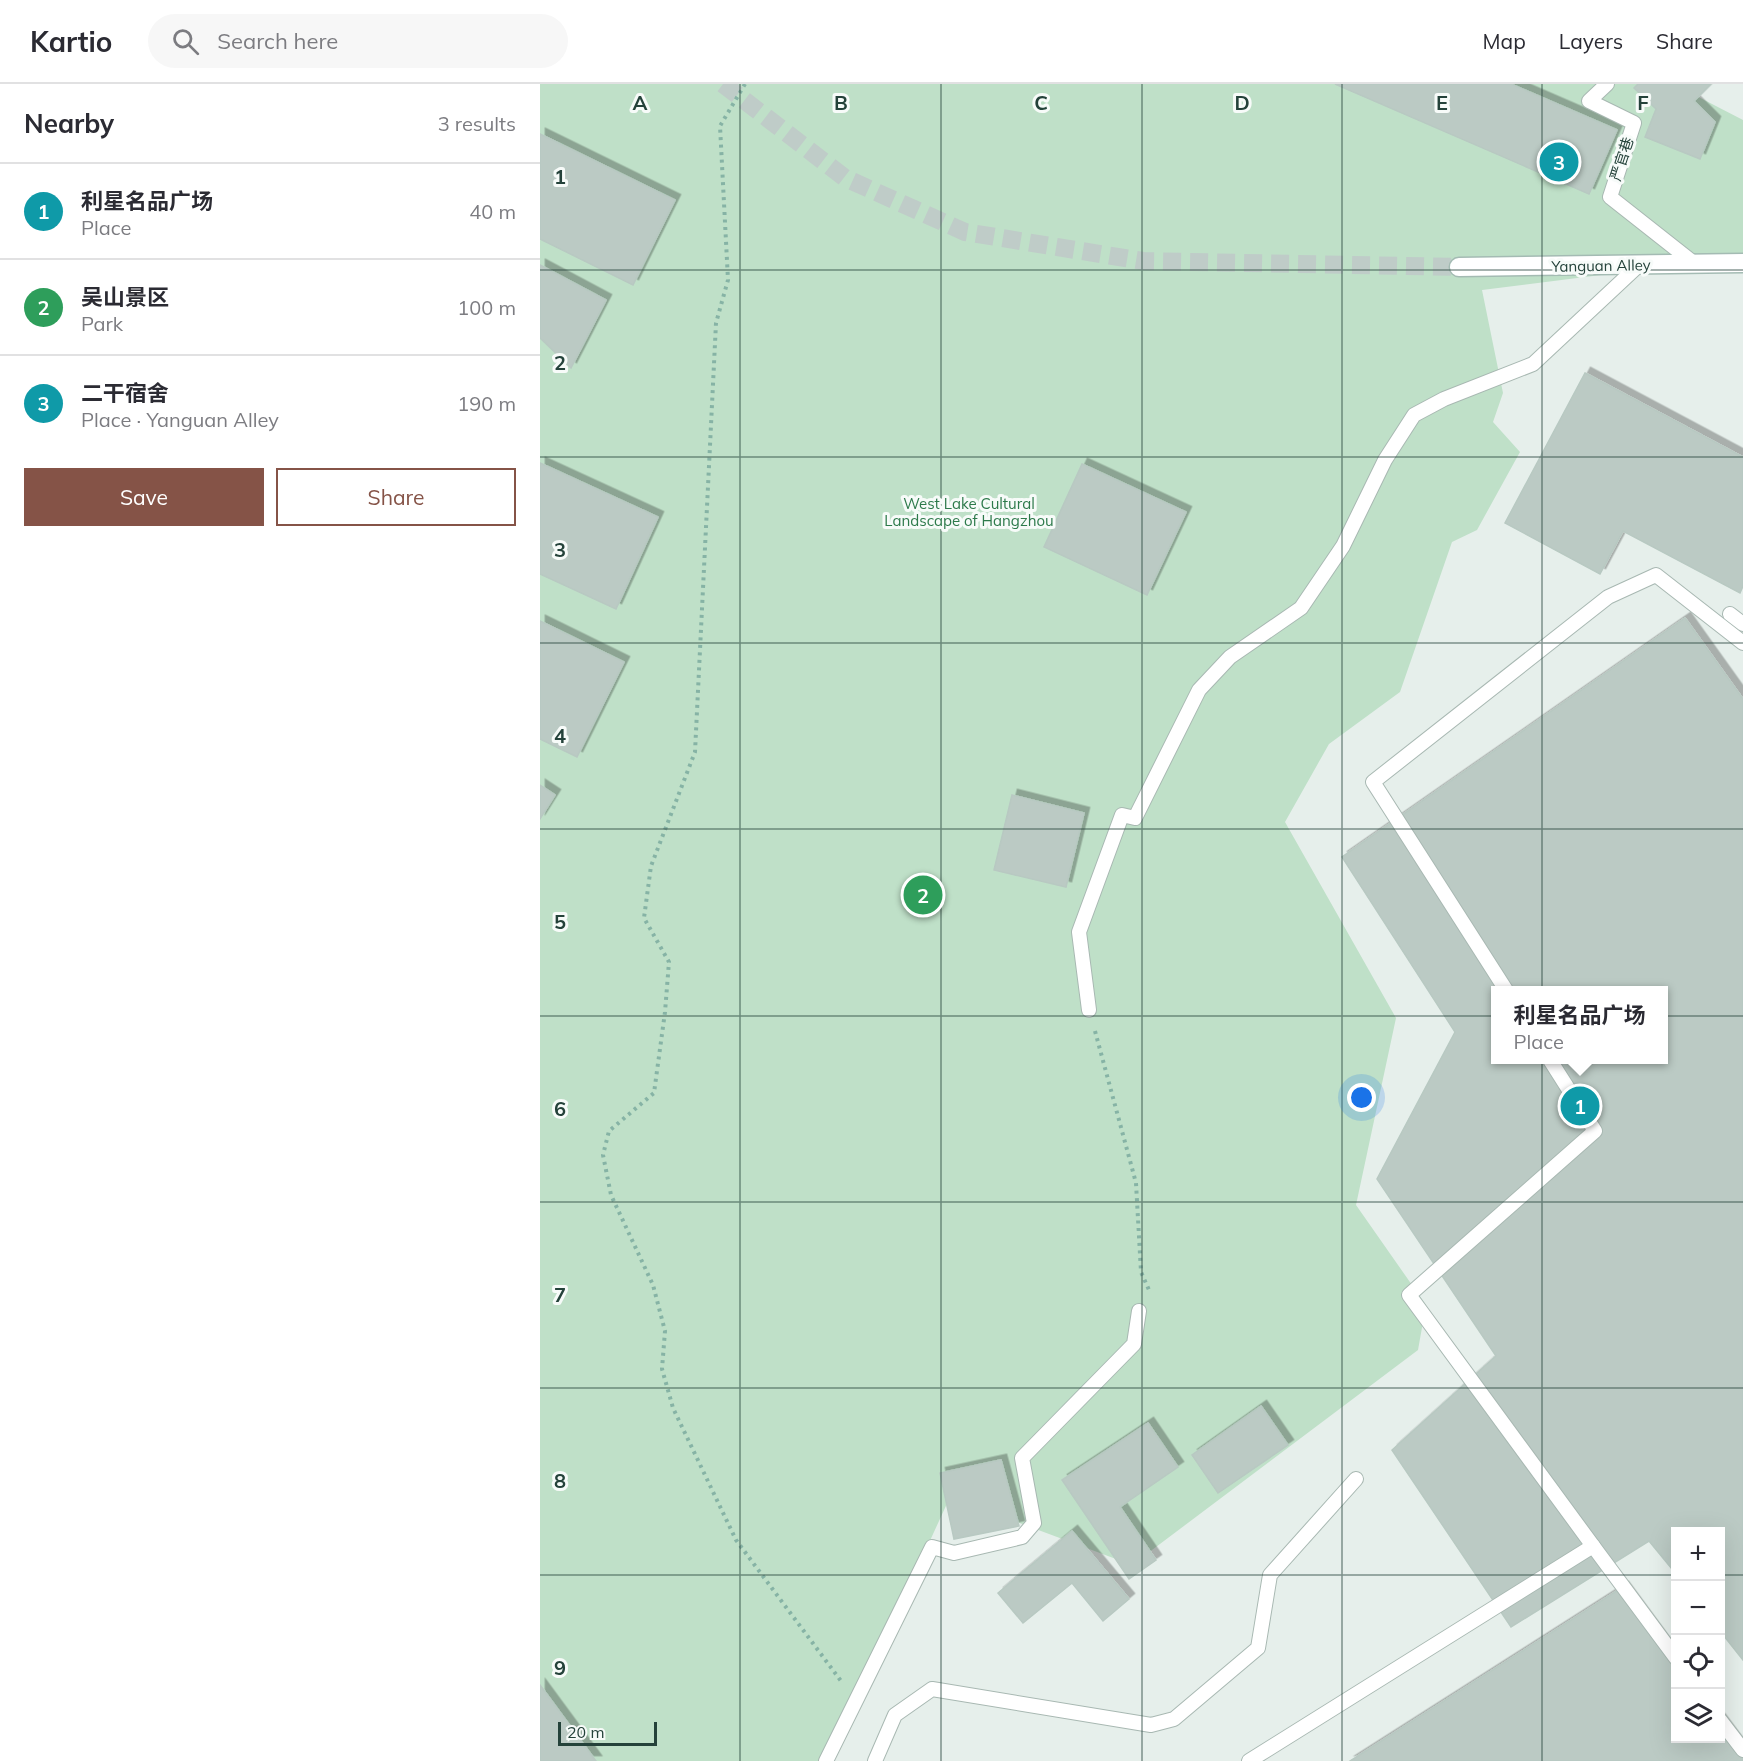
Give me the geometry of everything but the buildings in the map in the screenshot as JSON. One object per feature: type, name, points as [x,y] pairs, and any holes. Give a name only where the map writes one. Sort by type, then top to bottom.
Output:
[{"type":"street","name":"Yanguan Alley","points":[[1459,267],[1743,263]]},
{"type":"lane","name":"严官巷","points":[[1607,84],[1589,101],[1634,123],[1610,197],[1695,264]]},
{"type":"lane","points":[[1089,1010],[1079,932],[1122,815],[1135,818],[1199,690],[1230,657],[1301,608],[1343,546],[1385,460],[1414,415],[1444,399],[1533,364],[1639,265]]},
{"type":"lane","points":[[1503,986],[1373,782],[1608,597],[1656,575],[1743,643]]},
{"type":"lane","points":[[1730,614],[1743,624]]},
{"type":"lane","points":[[1553,1064],[1595,1131],[1409,1295],[1671,1651]]},
{"type":"lane","points":[[826,1761],[932,1547],[954,1553],[1022,1538],[1034,1523],[1022,1458],[1134,1344],[1139,1311]]},
{"type":"lane","points":[[875,1761],[895,1715],[932,1689],[1151,1725],[1174,1719],[1258,1648],[1270,1575],[1356,1479]]},
{"type":"lane","points":[[1249,1761],[1593,1546]]},
{"type":"lane","points":[[1725,1727],[1743,1750]]},
{"type":"path","points":[[745,84],[720,126],[728,280],[716,323],[694,752],[651,866],[644,918],[669,962],[665,1012],[654,1093],[609,1131],[603,1155],[610,1195],[653,1285],[665,1331],[662,1369],[673,1408],[736,1540],[842,1682],[846,1719]]},
{"type":"path","points":[[1089,1010],[1136,1183],[1141,1272],[1151,1295],[1139,1311]]},
{"type":"green space","name":"West Lake Cultural Landscape of Hangzhou","points":[[540,84],[1685,84],[1683,89],[1743,120],[1743,257],[1482,290],[1503,393],[1493,422],[1520,452],[1477,530],[1452,542],[1400,692],[1329,744],[1285,822],[1396,1018],[1356,1205],[1426,1305],[1418,1350],[1132,1565],[950,1497],[829,1761],[540,1761]]},
{"type":"tunnel","points":[[723,84],[845,178],[965,232],[1143,261],[1459,267]]},
{"type":"place","name":"二干宿舍","points":[[1559,162]]},
{"type":"place","name":"吴山景区","points":[[923,895]]},
{"type":"place","name":"利星名品广场","points":[[1580,1106]]}]
